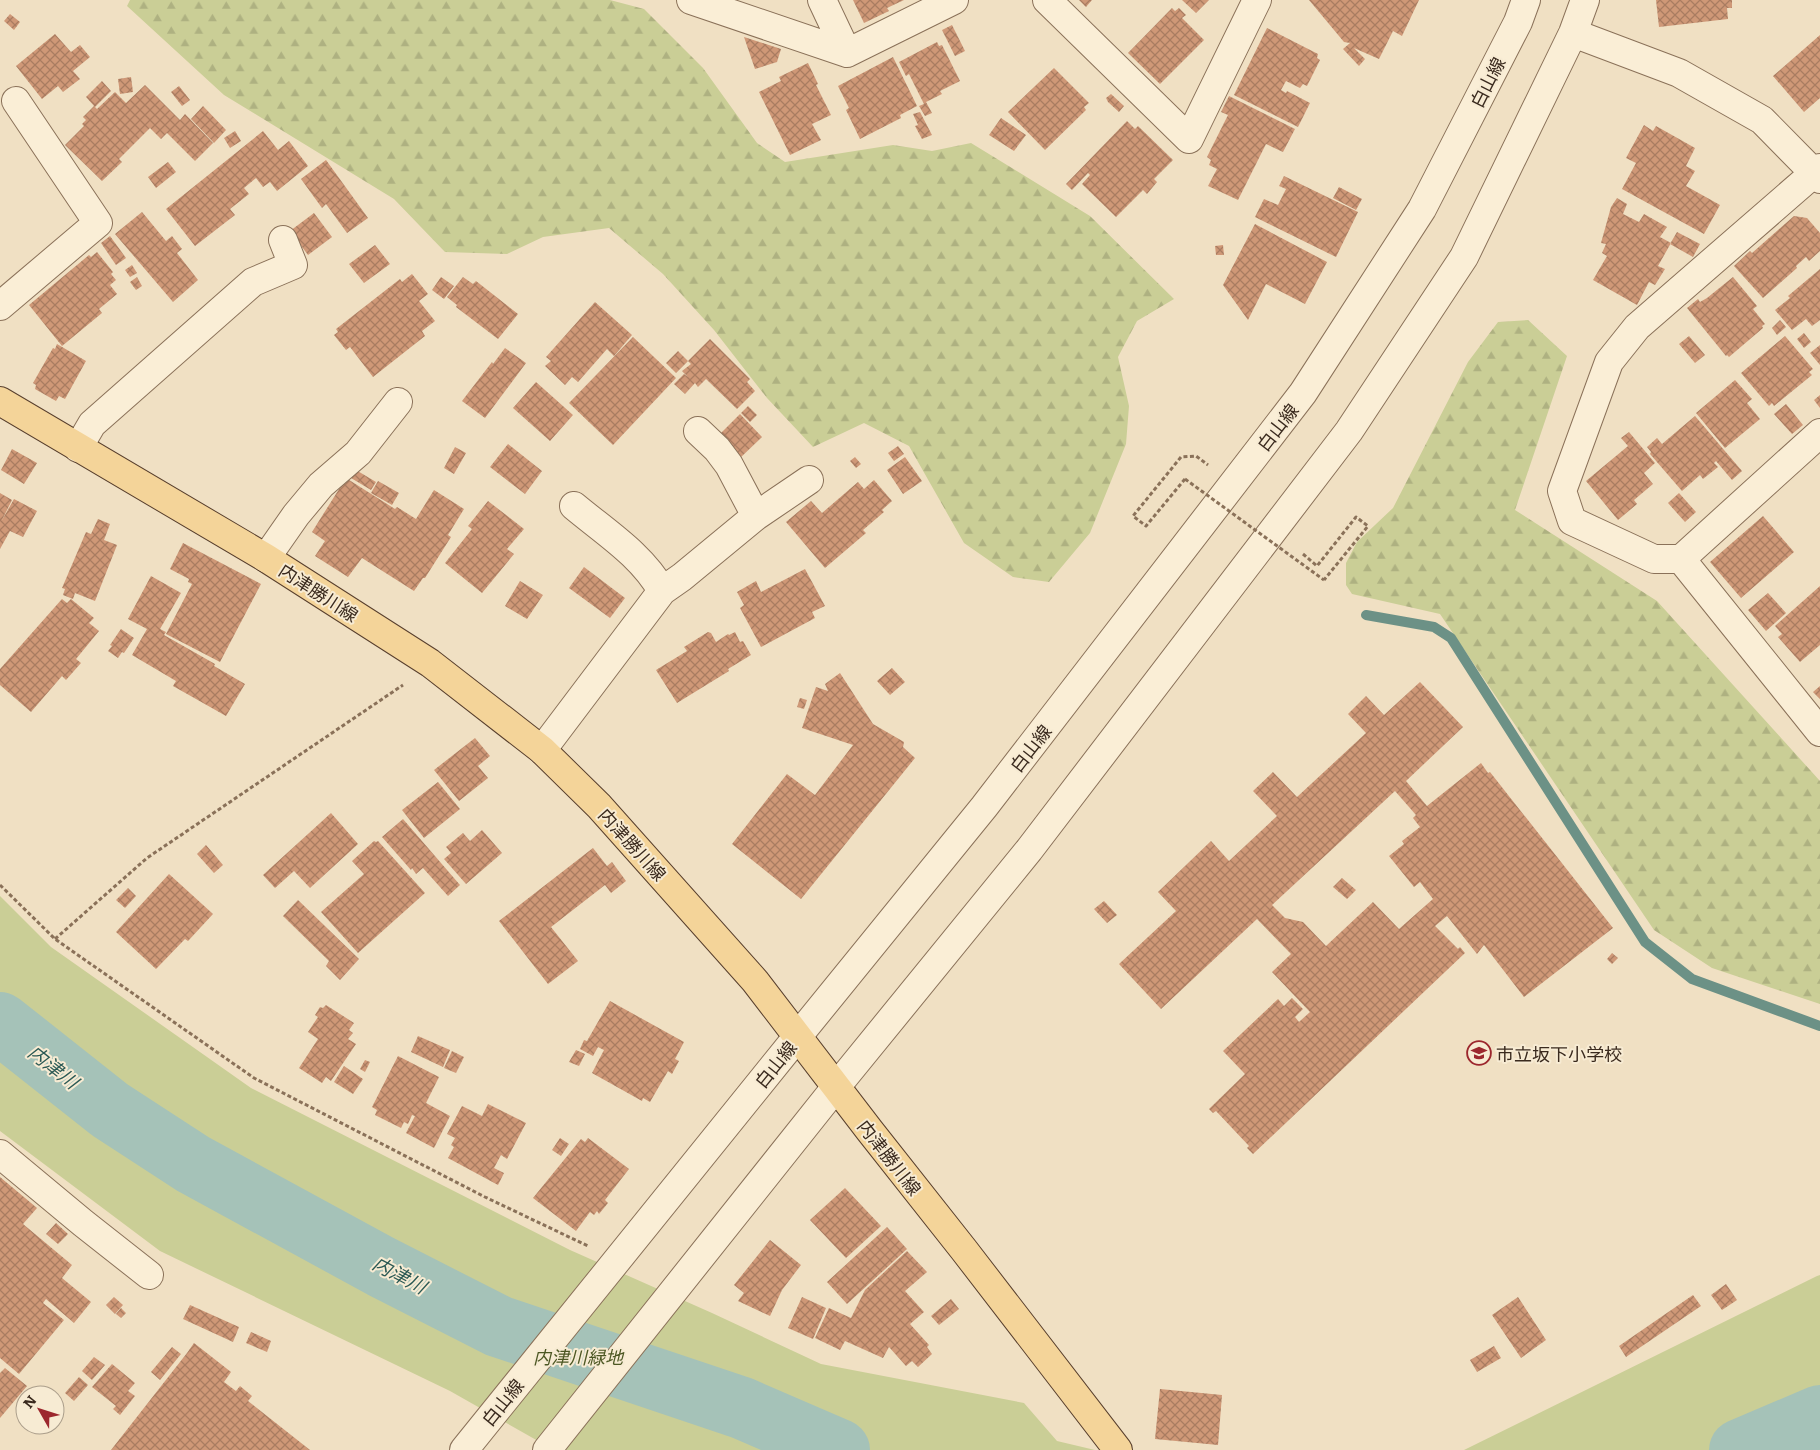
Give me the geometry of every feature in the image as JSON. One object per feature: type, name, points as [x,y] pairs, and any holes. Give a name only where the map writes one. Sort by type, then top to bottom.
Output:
[{"type":"main road","name":"内津勝川線","points":[[0,401],[266,558],[430,663],[542,750],[599,806],[755,981],[1118,1450]]},
{"type":"street","points":[[691,0],[847,53],[954,0]]},
{"type":"street","points":[[822,0],[847,53]]},
{"type":"street","points":[[1047,0],[1189,139],[1257,0]]},
{"type":"street","name":"白山線","points":[[464,1450],[990,799],[1303,393],[1422,209],[1518,22],[1526,0]]},
{"type":"street","points":[[547,1450],[836,1087],[1029,850],[1349,431],[1464,257],[1572,33],[1585,0]]},
{"type":"street","points":[[1572,33],[1679,73],[1762,120],[1818,173],[1637,327],[1609,362],[1562,491],[1572,521],[1654,559],[1681,559],[1818,440]]},
{"type":"street","points":[[0,306],[98,223],[16,100]]},
{"type":"street","points":[[78,448],[92,424],[253,282],[293,265],[283,240]]},
{"type":"street","points":[[266,558],[296,515],[321,485],[358,453],[398,402]]},
{"type":"street","points":[[698,431],[718,448],[756,516]]},
{"type":"street","points":[[542,750],[662,591],[682,577],[756,516],[809,480]]},
{"type":"street","points":[[574,506],[641,562],[653,575],[662,591]]},
{"type":"street","points":[[1681,559],[1820,732]]},
{"type":"street","points":[[0,1154],[83,1224],[149,1275]]},
{"type":"path","points":[[1212,468],[1196,456],[1181,457],[1133,516],[1146,526],[1185,479],[1324,580],[1368,526],[1356,517],[1318,566],[1303,554]]},
{"type":"path","points":[[55,940],[147,858],[409,680],[430,663]]},
{"type":"path","points":[[0,885],[55,940],[254,1078],[485,1197],[588,1247]]},
{"type":"green space","points":[[130,0],[610,0],[644,9],[703,68],[757,143],[785,162],[893,145],[932,151],[971,143],[1090,216],[1174,299],[1137,321],[1118,357],[1129,406],[1126,444],[1090,533],[1049,582],[1013,577],[964,543],[909,446],[864,423],[813,447],[767,398],[714,330],[663,274],[609,228],[543,237],[507,254],[445,252],[394,199],[224,95],[127,6]]},
{"type":"green space","points":[[1528,320],[1567,356],[1515,510],[1657,601],[1820,781],[1820,1004],[1712,968],[1654,930],[1440,614],[1352,594],[1346,585],[1346,563],[1357,542],[1393,508],[1468,362],[1498,322]]},
{"type":"green space","name":"内津川緑地","points":[[0,896],[51,947],[251,1088],[570,1250],[821,1364],[1024,1403],[1057,1441],[1095,1450],[554,1450],[450,1391],[160,1251],[0,1131]]},
{"type":"green space","points":[[1820,1275],[1820,1450],[1464,1450],[1817,1276]]},
{"type":"building","points":[[853,0],[904,0],[887,8],[889,11],[864,23]]},
{"type":"building","points":[[1079,0],[1092,0],[1086,7]]},
{"type":"building","points":[[1182,0],[1209,0],[1196,13]]},
{"type":"building","points":[[1309,0],[1419,0],[1402,36],[1393,31],[1379,59],[1354,48],[1365,59],[1359,66],[1343,49],[1350,43],[1344,42]]},
{"type":"building","points":[[1656,0],[1732,0],[1732,8],[1727,8],[1728,19],[1659,27]]},
{"type":"building","points":[[1172,8],[1175,11],[1179,8],[1186,15],[1182,18],[1204,40],[1160,84],[1128,53]]},
{"type":"building","points":[[10,14],[20,22],[14,30],[4,21]]},
{"type":"building","points":[[952,25],[965,51],[955,56],[942,30]]},
{"type":"building","points":[[1267,28],[1318,54],[1317,58],[1320,60],[1307,86],[1303,84],[1300,88],[1286,81],[1281,90],[1286,93],[1287,91],[1310,103],[1298,127],[1234,95]]},
{"type":"building","points":[[55,34],[71,52],[80,45],[90,57],[73,71],[80,79],[63,92],[58,86],[42,99],[16,66]]},
{"type":"building","points":[[1820,35],[1820,98],[1804,112],[1773,76]]},
{"type":"building","points":[[744,37],[781,49],[777,62],[755,69]]},
{"type":"building","points":[[937,42],[939,46],[942,45],[960,81],[940,91],[942,94],[926,102],[932,113],[925,116],[919,106],[924,104],[909,74],[906,76],[899,62]]},
{"type":"building","points":[[893,57],[917,106],[900,115],[901,118],[860,139],[846,110],[849,108],[838,86]]},
{"type":"building","points":[[808,63],[818,84],[816,85],[831,115],[812,124],[821,140],[790,155],[759,92],[781,81],[779,77]]},
{"type":"building","points":[[1054,68],[1089,103],[1084,107],[1086,110],[1045,150],[1008,112]]},
{"type":"building","points":[[131,77],[133,92],[120,94],[118,79]]},
{"type":"building","points":[[102,81],[111,91],[95,107],[86,97]]},
{"type":"building","points":[[145,85],[180,120],[185,114],[213,143],[195,161],[167,133],[161,139],[150,128],[119,159],[122,162],[102,181],[65,145],[84,126],[82,124],[86,120],[83,117],[94,106],[97,109],[115,92],[126,103]]},
{"type":"building","points":[[179,86],[190,100],[182,106],[171,92]]},
{"type":"building","points":[[1111,94],[1124,106],[1119,112],[1106,98]]},
{"type":"building","points":[[1229,96],[1295,129],[1283,152],[1266,144],[1238,200],[1208,186],[1217,169],[1209,165],[1211,160],[1207,157],[1228,115],[1221,112]]},
{"type":"building","points":[[203,106],[226,130],[214,143],[191,119]]},
{"type":"building","points":[[920,112],[932,135],[922,139],[915,126],[918,125],[913,114]]},
{"type":"building","points":[[1001,118],[1026,135],[1014,151],[989,135]]},
{"type":"building","points":[[1127,121],[1135,129],[1138,126],[1173,160],[1154,179],[1157,182],[1147,194],[1143,190],[1116,217],[1082,184],[1090,175],[1088,173],[1072,190],[1066,184]]},
{"type":"building","points":[[1644,125],[1653,131],[1656,126],[1695,148],[1686,166],[1695,171],[1686,186],[1720,205],[1704,234],[1622,189],[1636,163],[1626,158]]},
{"type":"building","points":[[235,131],[241,141],[230,148],[224,138]]},
{"type":"building","points":[[263,131],[278,150],[289,141],[308,166],[277,191],[270,182],[263,187],[256,178],[244,188],[249,194],[230,209],[235,215],[195,246],[166,209]]},
{"type":"building","points":[[326,160],[368,218],[347,233],[326,204],[322,208],[301,179]]},
{"type":"building","points":[[168,162],[176,172],[156,188],[148,177]]},
{"type":"building","points":[[1284,176],[1358,212],[1336,257],[1255,217],[1264,199],[1278,205],[1286,189],[1279,186]]},
{"type":"building","points":[[1339,187],[1362,199],[1356,210],[1333,198]]},
{"type":"building","points":[[1617,198],[1627,204],[1623,214],[1639,222],[1644,214],[1667,227],[1660,237],[1671,243],[1658,266],[1665,269],[1655,285],[1649,282],[1637,305],[1593,280],[1607,256],[1602,253],[1606,244],[1601,243],[1611,207]]},
{"type":"building","points":[[142,212],[166,241],[172,236],[182,249],[177,253],[198,280],[173,302],[115,234]]},
{"type":"building","points":[[314,213],[332,237],[308,255],[290,231]]},
{"type":"building","points":[[1794,216],[1807,218],[1820,233],[1820,251],[1809,261],[1806,257],[1796,266],[1797,268],[1763,298],[1734,266],[1750,251],[1752,253]]},
{"type":"building","points":[[1255,224],[1327,262],[1305,304],[1266,284],[1248,320],[1223,285]]},
{"type":"building","points":[[1677,232],[1700,244],[1693,257],[1670,244]]},
{"type":"building","points":[[110,236],[126,258],[116,265],[101,243]]},
{"type":"building","points":[[375,245],[390,264],[364,283],[349,264]]},
{"type":"building","points":[[1223,245],[1224,255],[1216,255],[1215,246]]},
{"type":"building","points":[[97,252],[113,272],[111,274],[116,280],[110,285],[117,294],[99,309],[102,313],[62,346],[29,305],[89,255],[91,257]]},
{"type":"building","points":[[132,265],[137,273],[130,277],[125,270]]},
{"type":"building","points":[[1820,269],[1820,320],[1812,326],[1806,319],[1792,330],[1775,310],[1790,298],[1788,296]]},
{"type":"building","points":[[412,274],[428,294],[419,301],[435,321],[422,331],[425,336],[373,377],[350,347],[346,350],[334,335],[338,332],[336,329],[400,279],[402,282]]},
{"type":"building","points":[[137,277],[142,286],[136,290],[130,282]]},
{"type":"building","points":[[441,277],[454,286],[444,299],[432,290]]},
{"type":"building","points":[[463,277],[473,284],[476,281],[518,314],[498,339],[456,307],[457,305],[447,297]]},
{"type":"building","points":[[1733,277],[1757,306],[1753,309],[1765,324],[1762,326],[1763,328],[1729,357],[1726,356],[1687,308],[1698,299],[1700,302],[1707,298]]},
{"type":"building","points":[[595,302],[632,335],[614,356],[607,349],[578,382],[572,377],[565,385],[545,366],[551,361],[546,357]]},
{"type":"building","points":[[1780,320],[1786,327],[1777,335],[1772,328]]},
{"type":"building","points":[[1804,333],[1811,342],[1804,348],[1797,339]]},
{"type":"building","points":[[1689,336],[1705,355],[1695,363],[1679,344]]},
{"type":"building","points":[[1785,336],[1813,369],[1809,372],[1812,375],[1774,406],[1772,403],[1769,406],[1741,373]]},
{"type":"building","points":[[633,337],[676,378],[613,445],[569,403]]},
{"type":"building","points":[[710,339],[750,379],[747,382],[755,391],[737,409],[706,379],[698,387],[695,383],[685,394],[674,384],[684,374],[688,377],[682,371],[691,364],[688,361]]},
{"type":"building","points":[[57,344],[86,361],[65,399],[59,396],[56,401],[35,389],[36,385],[33,383]]},
{"type":"building","points":[[1820,345],[1820,365],[1810,353]]},
{"type":"building","points":[[505,348],[526,363],[485,418],[462,401]]},
{"type":"building","points":[[678,351],[688,361],[676,373],[666,363]]},
{"type":"building","points":[[1735,380],[1752,399],[1747,403],[1760,419],[1725,448],[1696,413]]},
{"type":"building","points":[[536,382],[573,415],[550,441],[513,408]]},
{"type":"building","points":[[1820,395],[1820,408],[1814,400]]},
{"type":"building","points":[[1786,404],[1803,425],[1792,434],[1774,414]]},
{"type":"building","points":[[748,406],[757,415],[750,422],[741,413]]},
{"type":"building","points":[[740,414],[762,437],[739,459],[717,437]]},
{"type":"building","points":[[1695,416],[1742,471],[1732,480],[1716,461],[1714,463],[1718,467],[1703,479],[1700,475],[1682,491],[1650,454],[1651,452],[1647,447],[1657,438],[1662,444]]},
{"type":"building","points":[[1629,432],[1655,463],[1644,473],[1653,484],[1634,500],[1637,504],[1618,520],[1586,481],[1628,446],[1621,438]]},
{"type":"building","points":[[508,444],[542,471],[525,494],[490,467]]},
{"type":"building","points":[[898,446],[904,454],[894,461],[888,453]]},
{"type":"building","points":[[455,447],[466,453],[454,474],[444,468]]},
{"type":"building","points":[[12,449],[37,463],[24,484],[1,470]]},
{"type":"building","points":[[855,457],[861,464],[856,468],[850,461]]},
{"type":"building","points":[[905,457],[922,481],[903,494],[887,470]]},
{"type":"building","points":[[356,470],[376,482],[371,490],[351,478]]},
{"type":"building","points":[[346,478],[395,509],[397,507],[416,519],[434,490],[464,509],[448,535],[451,537],[425,578],[423,578],[414,591],[362,558],[348,577],[315,556],[325,541],[312,532]]},
{"type":"building","points":[[874,480],[892,501],[882,510],[884,512],[863,530],[866,533],[825,568],[786,522],[811,501],[822,513],[858,482],[864,489]]},
{"type":"building","points":[[378,481],[399,493],[392,505],[371,493]]},
{"type":"building","points":[[0,493],[12,500],[1,522],[14,499],[37,511],[23,537],[10,531],[0,549]]},
{"type":"building","points":[[1679,493],[1696,512],[1685,522],[1668,503]]},
{"type":"building","points":[[488,501],[524,529],[507,549],[514,554],[482,593],[445,563],[472,529],[468,526]]},
{"type":"building","points":[[1763,516],[1794,552],[1741,598],[1710,562]]},
{"type":"building","points":[[98,519],[110,524],[104,540],[117,545],[95,601],[75,593],[73,599],[63,595],[65,589],[62,588],[86,532],[91,534]]},
{"type":"building","points":[[183,543],[261,584],[220,662],[166,634],[192,584],[188,582],[189,579],[170,569]]},
{"type":"building","points":[[584,567],[625,598],[610,618],[569,588]]},
{"type":"building","points":[[805,569],[825,606],[812,612],[815,618],[761,647],[740,608],[744,605],[737,592],[756,581],[761,592]]},
{"type":"building","points":[[151,576],[181,593],[160,629],[166,632],[164,635],[215,664],[214,666],[245,684],[226,716],[173,686],[176,681],[132,655],[147,629],[128,619]]},
{"type":"building","points":[[520,581],[543,595],[527,619],[505,606]]},
{"type":"building","points":[[1820,586],[1820,645],[1800,662],[1778,637],[1782,634],[1775,626]]},
{"type":"building","points":[[1768,593],[1786,613],[1766,631],[1748,610]]},
{"type":"building","points":[[62,599],[67,603],[71,599],[94,618],[89,623],[99,631],[76,659],[81,663],[66,680],[62,676],[31,712],[0,685],[0,669]]},
{"type":"building","points":[[121,629],[134,638],[124,653],[122,652],[118,658],[108,651]]},
{"type":"building","points":[[708,632],[711,633],[716,642],[735,632],[740,642],[743,641],[751,655],[677,703],[656,670],[687,651],[684,647]]},
{"type":"building","points":[[892,668],[905,682],[890,695],[877,681]]},
{"type":"building","points":[[840,673],[873,724],[904,742],[903,747],[915,758],[801,899],[732,844],[787,774],[815,795],[853,745],[802,728],[816,687],[828,691],[825,684]]},
{"type":"building","points":[[1420,682],[1463,727],[1406,781],[1427,806],[1481,763],[1613,928],[1524,997],[1484,945],[1477,954],[1447,916],[1435,926],[1458,949],[1460,947],[1465,953],[1253,1154],[1247,1148],[1249,1146],[1216,1111],[1213,1113],[1209,1109],[1245,1074],[1223,1051],[1278,999],[1284,1006],[1292,998],[1303,1009],[1295,1017],[1299,1022],[1310,1012],[1272,972],[1291,954],[1257,919],[1161,1009],[1119,964],[1176,911],[1158,892],[1211,841],[1229,861],[1277,816],[1253,791],[1273,772],[1297,797],[1366,733],[1348,714],[1366,696],[1384,715]],"holes":[[[1395,791],[1416,815],[1413,818],[1420,827],[1402,841],[1404,844],[1389,856],[1414,887],[1420,882],[1433,899],[1399,929],[1373,902],[1326,946],[1303,922],[1285,918],[1272,905]]]},
{"type":"building","points":[[1820,686],[1820,699],[1813,692]]},
{"type":"building","points":[[800,698],[807,700],[804,709],[797,707]]},
{"type":"building","points":[[475,738],[490,756],[478,766],[488,778],[459,801],[434,770]]},
{"type":"building","points":[[438,782],[460,809],[424,838],[402,810]]},
{"type":"building","points":[[331,813],[358,844],[310,888],[294,871],[275,888],[263,875]]},
{"type":"building","points":[[403,819],[460,885],[448,896],[423,868],[416,874],[412,868],[411,870],[382,837]]},
{"type":"building","points":[[482,830],[502,853],[466,884],[444,859],[451,853],[446,847],[463,833],[470,841]]},
{"type":"building","points":[[374,841],[378,841],[425,893],[358,953],[321,912],[364,874],[352,861]]},
{"type":"building","points":[[206,845],[223,865],[214,873],[197,854]]},
{"type":"building","points":[[593,848],[607,866],[612,862],[626,881],[611,893],[605,885],[551,927],[578,961],[548,984],[499,921]]},
{"type":"building","points":[[169,874],[213,914],[188,941],[185,939],[156,969],[116,932]]},
{"type":"building","points":[[1342,878],[1356,890],[1347,899],[1333,887]]},
{"type":"building","points":[[128,888],[136,896],[125,908],[116,900]]},
{"type":"building","points":[[298,900],[359,959],[340,980],[326,966],[329,961],[283,916]]},
{"type":"building","points":[[1104,901],[1117,915],[1107,923],[1094,909]]},
{"type":"building","points":[[1612,953],[1618,958],[1612,964],[1607,959]]},
{"type":"building","points":[[610,1001],[684,1042],[675,1059],[679,1061],[672,1074],[668,1071],[650,1102],[643,1098],[642,1101],[592,1073],[604,1050],[598,1047],[593,1056],[580,1049],[584,1040],[587,1041]]},
{"type":"building","points":[[326,1005],[354,1023],[349,1030],[353,1033],[348,1039],[356,1044],[331,1081],[326,1077],[322,1083],[299,1068],[318,1039],[308,1032],[318,1017],[315,1015],[320,1007],[323,1008]]},
{"type":"building","points":[[418,1036],[450,1050],[443,1067],[411,1052]]},
{"type":"building","points":[[576,1050],[585,1054],[579,1066],[569,1062]]},
{"type":"building","points":[[452,1051],[464,1057],[456,1073],[444,1068]]},
{"type":"building","points":[[398,1056],[439,1077],[426,1103],[450,1116],[434,1148],[406,1133],[415,1116],[412,1115],[408,1124],[404,1122],[401,1128],[375,1115],[377,1110],[372,1107]]},
{"type":"building","points":[[365,1060],[370,1062],[365,1072],[360,1069]]},
{"type":"building","points":[[344,1066],[363,1079],[353,1094],[334,1082]]},
{"type":"building","points":[[488,1104],[526,1123],[507,1159],[501,1155],[494,1168],[504,1173],[498,1185],[448,1158],[454,1147],[451,1145],[455,1138],[447,1134],[462,1106],[482,1116]]},
{"type":"building","points":[[560,1138],[569,1144],[561,1156],[552,1150]]},
{"type":"building","points":[[588,1138],[629,1169],[605,1200],[608,1203],[599,1214],[597,1211],[594,1215],[590,1212],[576,1231],[533,1198],[581,1139],[585,1142]]},
{"type":"building","points":[[0,1177],[37,1208],[23,1224],[72,1265],[62,1278],[91,1302],[74,1323],[46,1299],[43,1303],[64,1320],[19,1374],[0,1358]]},
{"type":"building","points":[[845,1188],[881,1226],[846,1258],[810,1220]]},
{"type":"building","points":[[56,1223],[68,1234],[58,1244],[46,1234]]},
{"type":"building","points":[[887,1227],[907,1249],[847,1304],[827,1282]]},
{"type":"building","points":[[770,1240],[801,1265],[782,1290],[770,1316],[738,1301],[744,1293],[734,1285]]},
{"type":"building","points":[[907,1251],[927,1272],[905,1291],[924,1312],[910,1324],[929,1345],[927,1347],[932,1354],[918,1367],[912,1361],[906,1366],[889,1347],[883,1358],[845,1341],[840,1350],[815,1338],[829,1308],[851,1318],[865,1290]]},
{"type":"building","points":[[1726,1284],[1737,1300],[1722,1310],[1711,1295]]},
{"type":"building","points":[[1693,1295],[1701,1306],[1626,1357],[1619,1346]]},
{"type":"building","points":[[114,1297],[123,1305],[115,1314],[106,1305]]},
{"type":"building","points":[[802,1297],[826,1308],[813,1339],[788,1328]]},
{"type":"building","points":[[1518,1297],[1546,1340],[1521,1358],[1492,1315]]},
{"type":"building","points":[[951,1299],[959,1309],[939,1325],[931,1316]]},
{"type":"building","points":[[190,1305],[239,1327],[233,1342],[183,1319]]},
{"type":"building","points":[[121,1308],[126,1313],[121,1318],[116,1314]]},
{"type":"building","points":[[251,1332],[271,1341],[267,1352],[246,1343]]},
{"type":"building","points":[[194,1343],[231,1372],[224,1382],[236,1391],[240,1386],[252,1396],[248,1401],[310,1450],[111,1450]]},
{"type":"building","points":[[1494,1346],[1501,1358],[1477,1372],[1470,1360]]},
{"type":"building","points":[[172,1347],[181,1354],[160,1380],[151,1372]]},
{"type":"building","points":[[94,1357],[105,1365],[92,1380],[82,1371]]},
{"type":"building","points":[[112,1364],[135,1383],[128,1391],[135,1396],[120,1415],[113,1409],[116,1406],[92,1387]]},
{"type":"building","points":[[5,1368],[26,1385],[15,1385],[15,1400],[0,1418],[0,1373]]},
{"type":"building","points":[[79,1377],[88,1385],[74,1401],[65,1393]]},
{"type":"building","points":[[1160,1389],[1222,1395],[1218,1445],[1155,1439]]},
{"type":"waterway","points":[[1366,615],[1434,627],[1451,638],[1645,942],[1692,979],[1820,1026]]},
{"type":"waterway","name":"内津川","points":[[0,1023],[110,1110],[193,1164],[382,1267],[498,1326],[742,1408],[839,1450]]},
{"type":"waterway","name":"内津川","points":[[1740,1450],[1820,1416]]},
{"type":"place","name":"市立坂下小学校","points":[[1479,1053]]}]
